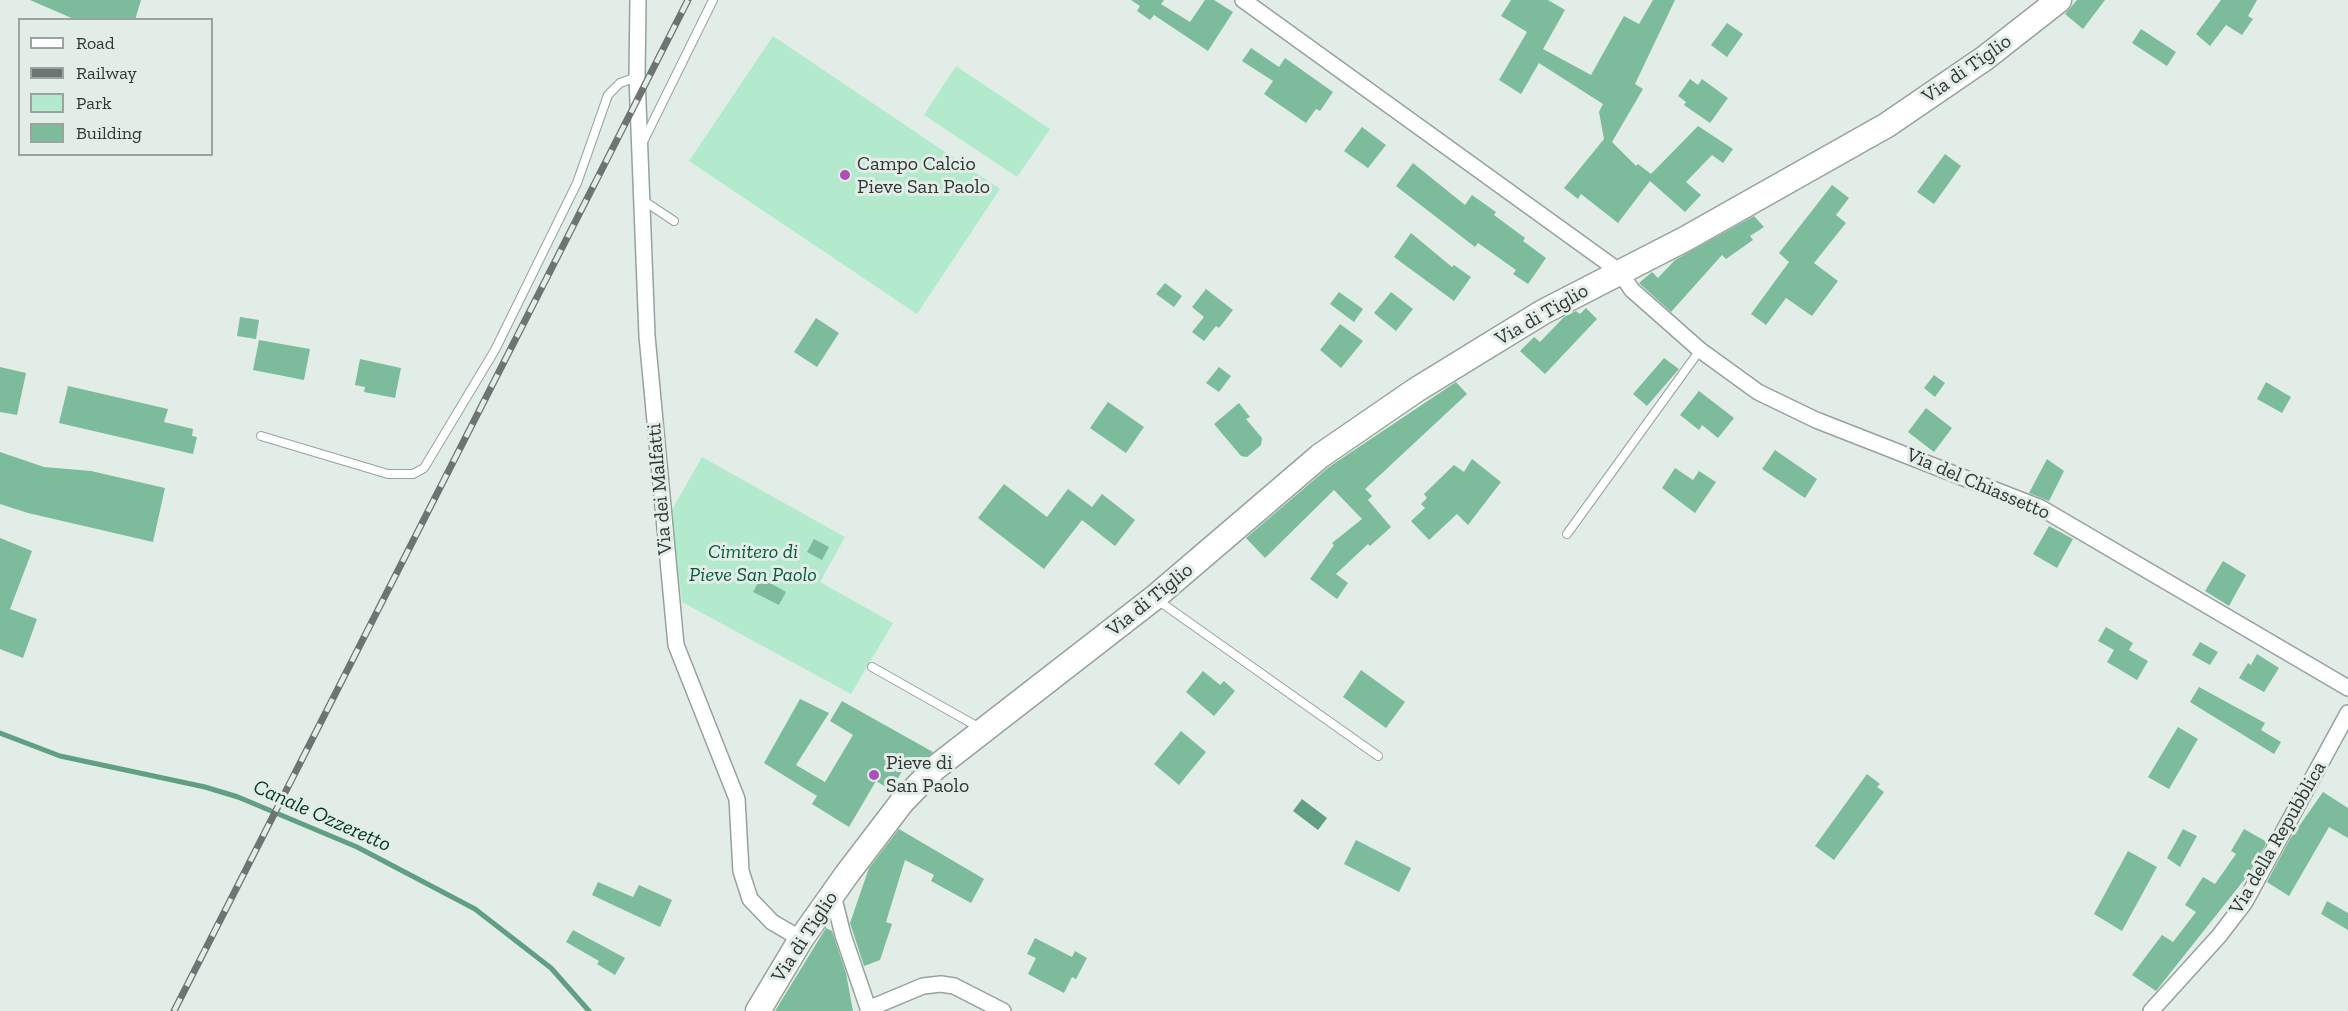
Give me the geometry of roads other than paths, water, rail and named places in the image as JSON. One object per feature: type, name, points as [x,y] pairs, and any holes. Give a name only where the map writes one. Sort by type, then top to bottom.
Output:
[{"type":"main road","name":"Via di Tiglio","points":[[758,1011],[801,939],[833,895],[902,802],[935,768],[1154,598],[1330,450],[1416,390],[1543,312],[1691,235],[1887,125],[1985,58],[2059,0]]},
{"type":"street","name":"Via dei Malfatti","points":[[638,0],[637,77],[646,336],[676,645],[737,799],[741,871],[750,899],[772,922],[801,939]]},
{"type":"street","name":"Via di Tiglio","points":[[1243,0],[1618,272]]},
{"type":"street","name":"Via del Chiassetto","points":[[1618,272],[1632,290],[1700,350],[1758,392],[1816,420],[2041,508],[2348,688]]},
{"type":"street","name":"Via della Repubblica","points":[[2151,1011],[2219,936],[2245,902],[2348,713]]},
{"type":"street","points":[[833,895],[843,935],[868,1010],[923,986],[941,984],[954,986],[1003,1011]]},
{"type":"lane","points":[[639,148],[713,0]]},
{"type":"lane","points":[[261,436],[388,474],[413,474],[424,468],[495,350],[577,183],[608,94],[620,83],[637,77]]},
{"type":"lane","points":[[640,199],[674,221]]},
{"type":"lane","points":[[1567,534],[1700,350]]},
{"type":"lane","points":[[1154,598],[1378,756]]},
{"type":"lane","points":[[872,667],[984,730]]},
{"type":"waterway","name":"Canale Ozzeretto","points":[[0,733],[60,756],[205,787],[238,797],[357,847],[475,909],[551,968],[589,1011]]},
{"type":"railway","points":[[174,1011],[688,0]]},
{"type":"place","name":"Campo Calcio Pieve San Paolo","points":[[845,175]]},
{"type":"place","name":"Pieve di San Paolo","points":[[874,775]]},
{"type":"park label","name":"Cimitero di Pieve San Paolo","points":[[753,564]]}]
